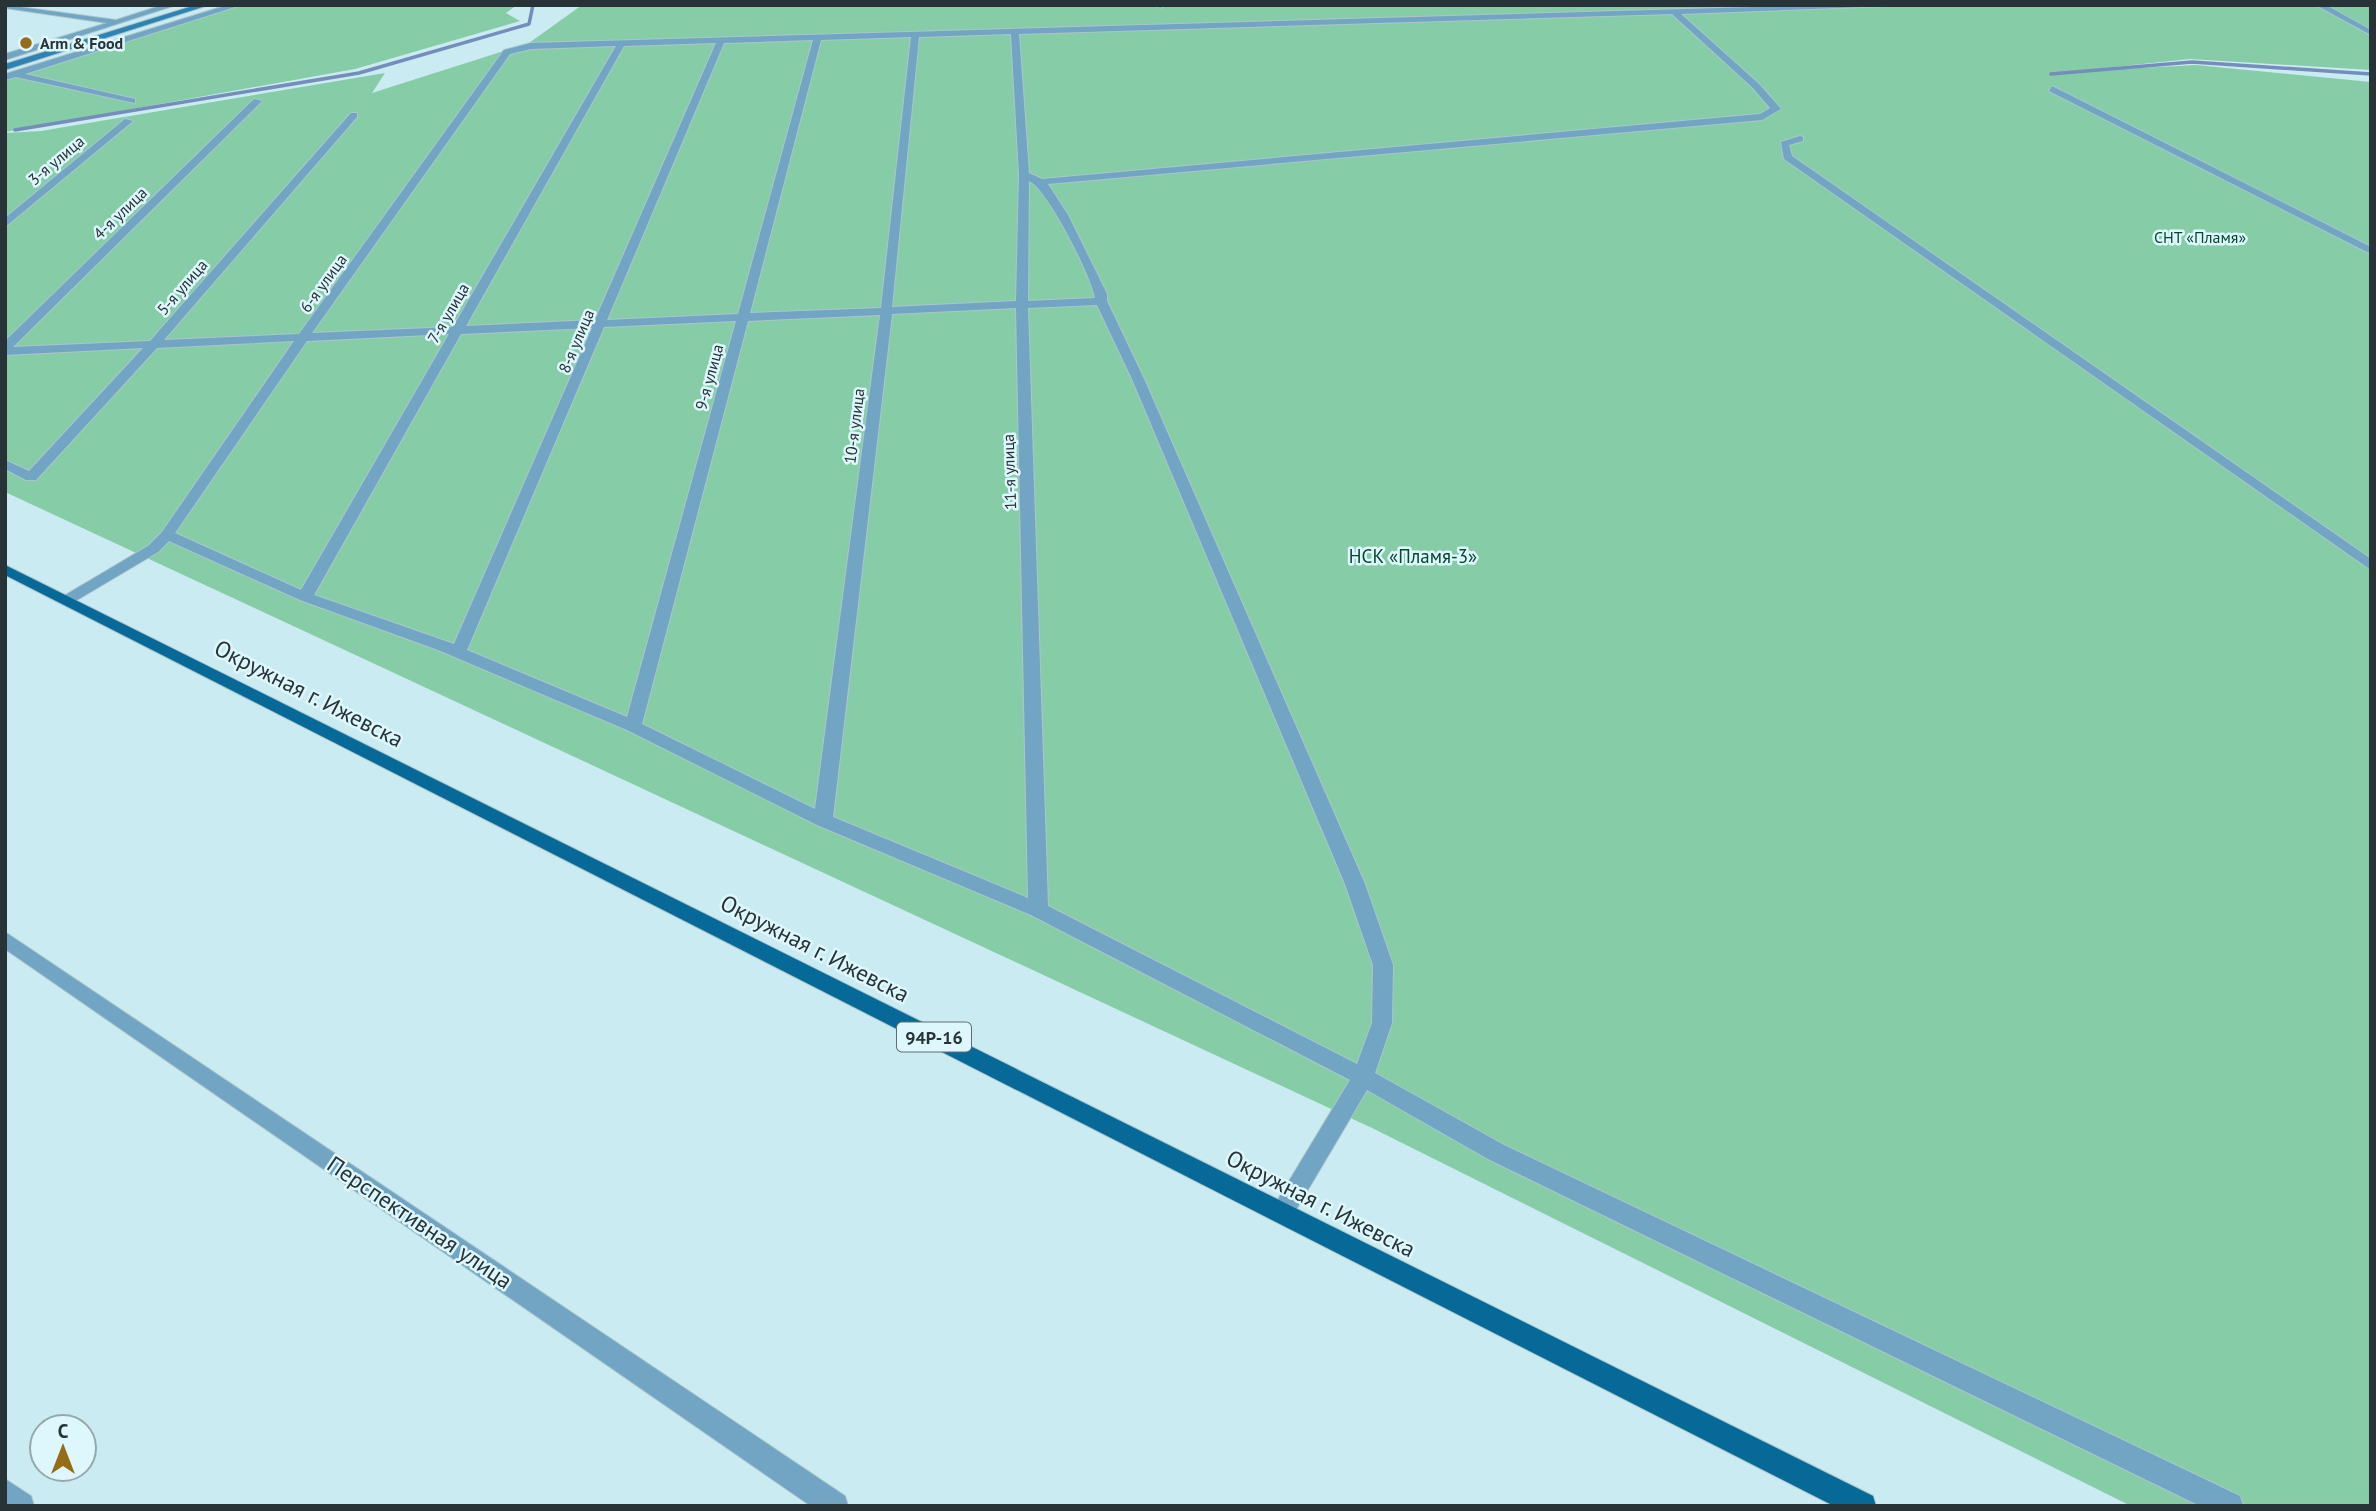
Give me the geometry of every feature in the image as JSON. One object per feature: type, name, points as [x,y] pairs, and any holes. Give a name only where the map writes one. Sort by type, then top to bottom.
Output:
[{"type":"main road","name":"Окружная г. Ижевска","points":[[5,569],[1863,1506]]},
{"type":"street","points":[[5,57],[172,5]]},
{"type":"street","points":[[5,67],[205,5]]},
{"type":"street","points":[[5,77],[237,5]]},
{"type":"street","points":[[621,44],[1911,5]]},
{"type":"street","points":[[2320,5],[2371,33]]},
{"type":"street","points":[[5,6],[140,24]]},
{"type":"street","points":[[1024,175],[1041,182],[1762,117],[1776,109],[1756,86],[1674,12]]},
{"type":"street","name":"11-я улица","points":[[1015,32],[1024,175],[1022,304],[1038,911]]},
{"type":"street","name":"10-я улица","points":[[823,820],[886,312],[915,35]]},
{"type":"street","name":"9-я улица","points":[[633,726],[818,37]]},
{"type":"street","name":"8-я улица","points":[[458,653],[601,324],[720,40]]},
{"type":"street","name":"6-я улица","points":[[67,600],[143,555],[167,535],[304,336],[508,52],[531,46],[621,44]]},
{"type":"street","name":"7-я улица","points":[[305,597],[621,44]]},
{"type":"street","points":[[33,49],[50,52]]},
{"type":"street","points":[[16,74],[132,101]]},
{"type":"street","points":[[2052,89],[2371,251]]},
{"type":"street","name":"4-я улица","points":[[5,349],[257,101]]},
{"type":"street","name":"5-я улица","points":[[5,464],[31,477],[154,344],[354,115]]},
{"type":"street","name":"3-я улица","points":[[5,224],[128,121]]},
{"type":"street","points":[[1800,139],[1784,144],[1787,157],[2371,566]]},
{"type":"street","points":[[1041,182],[1063,215],[1101,294],[1101,301],[1138,379],[1355,884],[1382,965],[1382,1023],[1363,1077],[1282,1213]]},
{"type":"street","points":[[5,349],[1101,301]]},
{"type":"street","points":[[167,535],[305,597],[458,653],[633,726],[823,820],[1038,911],[1363,1077],[1496,1152],[2230,1506]]},
{"type":"street","name":"Перспективная улица","points":[[5,939],[835,1506]]},
{"type":"street","points":[[5,1492],[20,1506]]},
{"type":"green space","points":[[225,5],[517,5],[506,13],[520,21],[355,69],[5,132],[5,74]]},
{"type":"green space","name":"НСК «Пламя-3»","points":[[582,5],[2371,5],[2371,70],[2190,59],[2066,72],[2196,65],[2371,82],[2371,1506],[2131,1506],[1372,1128],[5,492],[5,133],[41,131],[385,73],[372,93],[529,43]]},
{"type":"waterway","points":[[15,130],[359,73],[529,24],[533,5]]},
{"type":"waterway","points":[[2051,74],[2192,62],[2371,74]]},
{"type":"place","name":"Arm & Food","points":[[26,43]]},
{"type":"park label","name":"СНТ «Пламя»","points":[[2200,237]]}]
